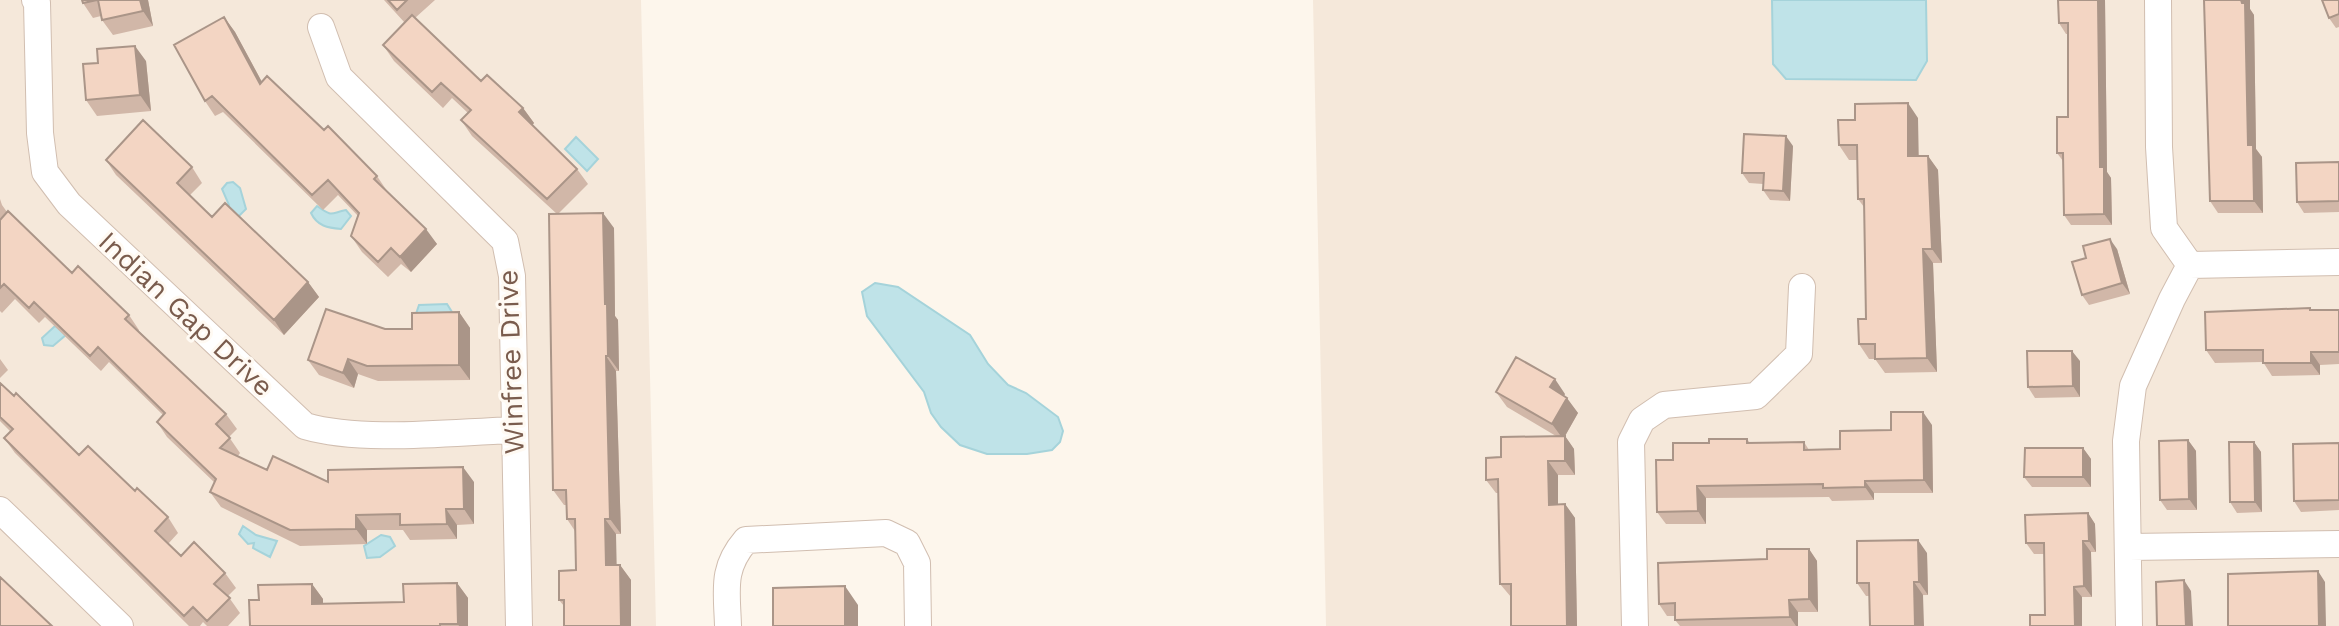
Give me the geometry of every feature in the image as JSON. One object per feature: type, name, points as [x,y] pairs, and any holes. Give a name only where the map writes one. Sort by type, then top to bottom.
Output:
[{"type":"street","name":"Indian Gap Drive","points":[[35,0],[40,133],[45,172],[69,204],[305,426],[327,432],[370,435],[514,430]]},
{"type":"street","points":[[2158,0],[2159,147],[2164,228],[2190,265]]},
{"type":"street","name":"Winfree Drive","points":[[321,27],[339,77],[505,241],[512,276],[519,626]]},
{"type":"street","points":[[2190,265],[2339,262]]},
{"type":"street","points":[[2129,626],[2126,441],[2133,386],[2190,265]]},
{"type":"street","points":[[1635,626],[1631,442],[1642,420],[1664,405],[1756,396],[1799,354],[1802,287]]},
{"type":"street","points":[[0,510],[120,626]]},
{"type":"street","points":[[728,626],[726,579],[732,556],[746,540],[886,533],[907,543],[917,563],[918,626]]},
{"type":"street","points":[[2129,547],[2339,544]]},
{"type":"shaded area","points":[[0,0],[641,0],[656,626],[0,626]]},
{"type":"shaded area","points":[[1313,0],[2339,0],[2339,626],[1326,626]]},
{"type":"water","points":[[1772,0],[1926,0],[1927,61],[1916,80],[1786,79],[1773,64]]},
{"type":"water","points":[[576,137],[598,159],[587,171],[565,149]]},
{"type":"water","points":[[233,182],[240,188],[246,209],[237,218],[227,211],[229,205],[222,189]]},
{"type":"water","points":[[317,206],[329,213],[346,210],[351,216],[341,229],[327,227],[316,221],[311,213]]},
{"type":"water","points":[[875,283],[898,287],[970,335],[988,364],[1008,385],[1026,393],[1058,417],[1063,431],[1060,442],[1052,450],[1027,454],[987,454],[960,445],[941,427],[931,413],[924,392],[867,316],[862,292]]},
{"type":"water","points":[[447,304],[452,312],[447,318],[416,314],[419,305]]},
{"type":"water","points":[[55,326],[67,334],[53,346],[44,345],[42,338]]},
{"type":"water","points":[[243,526],[256,535],[277,541],[270,557],[253,548],[254,543],[248,544],[239,534]]},
{"type":"water","points":[[381,535],[390,537],[395,546],[380,557],[367,558],[364,546]]},
{"type":"building","points":[[98,0],[140,0],[143,11],[102,20]]},
{"type":"building","points":[[388,0],[407,0],[397,10]]},
{"type":"building","points":[[2058,0],[2098,0],[2100,167],[2104,167],[2104,214],[2064,215],[2063,153],[2057,153],[2057,117],[2068,117],[2068,23],[2059,23]]},
{"type":"building","points":[[2204,0],[2241,0],[2245,3],[2248,145],[2253,145],[2254,201],[2210,201]]},
{"type":"building","points":[[2322,0],[2339,0],[2339,14],[2329,18]]},
{"type":"building","points":[[412,15],[481,81],[487,75],[523,108],[519,112],[577,169],[547,199],[461,120],[471,110],[441,83],[432,92],[383,45]]},
{"type":"building","points":[[224,17],[260,84],[267,76],[324,130],[328,126],[377,176],[374,179],[426,229],[400,257],[391,248],[378,262],[351,236],[359,213],[328,180],[312,195],[212,96],[205,101],[174,45]]},
{"type":"building","points":[[135,46],[140,95],[86,100],[83,64],[98,63],[97,49]]},
{"type":"building","points":[[1908,103],[1908,156],[1928,156],[1932,249],[1923,249],[1927,358],[1875,359],[1875,344],[1859,344],[1858,319],[1866,319],[1864,199],[1858,199],[1857,145],[1839,145],[1838,120],[1855,120],[1855,104]]},
{"type":"building","points":[[143,120],[192,167],[177,183],[212,217],[225,203],[308,282],[274,320],[106,160]]},
{"type":"building","points":[[1744,134],[1786,136],[1783,191],[1763,190],[1764,173],[1742,173]]},
{"type":"building","points":[[2339,162],[2339,201],[2297,202],[2296,163]]},
{"type":"building","points":[[8,211],[72,273],[78,266],[129,315],[125,319],[226,414],[216,424],[230,438],[220,448],[267,470],[273,456],[328,482],[328,470],[463,467],[464,509],[446,509],[447,524],[400,525],[400,514],[356,515],[356,529],[290,530],[210,492],[216,479],[157,422],[165,413],[98,347],[90,356],[34,302],[29,308],[4,284],[0,288],[0,220]]},
{"type":"building","points":[[603,213],[610,519],[605,519],[606,565],[620,565],[621,626],[564,626],[564,600],[559,600],[559,571],[576,570],[575,519],[567,519],[566,490],[553,490],[549,214]]},
{"type":"building","points":[[2110,239],[2122,283],[2082,295],[2072,262],[2086,258],[2083,246]]},
{"type":"building","points":[[2310,308],[2339,310],[2339,352],[2311,352],[2311,363],[2263,363],[2263,350],[2206,350],[2205,312]]},
{"type":"building","points":[[326,309],[385,329],[412,329],[412,313],[459,312],[459,365],[367,366],[348,359],[343,373],[308,360]]},
{"type":"building","points":[[2027,351],[2072,351],[2073,386],[2028,387]]},
{"type":"building","points":[[1516,357],[1555,379],[1550,387],[1567,398],[1552,424],[1496,392]]},
{"type":"building","points":[[0,383],[14,396],[16,393],[79,455],[88,446],[135,491],[137,488],[168,517],[155,531],[181,556],[194,542],[225,573],[214,584],[230,598],[207,621],[193,607],[184,616],[4,438],[13,429],[0,417]]},
{"type":"building","points":[[1891,412],[1923,412],[1924,480],[1865,481],[1865,487],[1823,488],[1823,484],[1697,486],[1698,511],[1657,512],[1656,460],[1673,460],[1673,443],[1747,439],[1747,443],[1804,442],[1804,450],[1840,449],[1840,431],[1891,430]]},
{"type":"building","points":[[1565,436],[1565,461],[1548,461],[1549,505],[1565,504],[1567,626],[1511,626],[1511,584],[1500,584],[1498,479],[1486,480],[1486,458],[1501,457],[1501,437]]},
{"type":"building","points":[[2188,440],[2189,499],[2160,500],[2159,441]]},
{"type":"building","points":[[2229,442],[2254,442],[2255,502],[2230,502]]},
{"type":"building","points":[[2339,443],[2339,500],[2294,501],[2293,444]]},
{"type":"building","points":[[2025,448],[2083,448],[2083,477],[2024,477]]},
{"type":"building","points":[[2088,513],[2089,541],[2083,541],[2084,586],[2074,587],[2075,626],[2030,626],[2030,615],[2045,615],[2044,543],[2026,543],[2025,515]]},
{"type":"building","points":[[1918,540],[1919,582],[1914,582],[1915,626],[1870,626],[1869,583],[1857,583],[1857,541]]},
{"type":"building","points":[[1767,549],[1809,549],[1809,599],[1789,600],[1790,617],[1675,620],[1675,603],[1659,604],[1658,563],[1767,559]]},
{"type":"building","points":[[2318,571],[2319,626],[2228,626],[2228,574]]},
{"type":"building","points":[[0,577],[52,626],[0,626]]},
{"type":"building","points":[[2184,580],[2186,626],[2157,626],[2156,582]]},
{"type":"building","points":[[457,583],[458,624],[250,626],[249,600],[259,600],[258,585],[312,584],[312,604],[404,602],[403,584]]},
{"type":"building","points":[[845,586],[845,626],[773,626],[773,588]]}]
